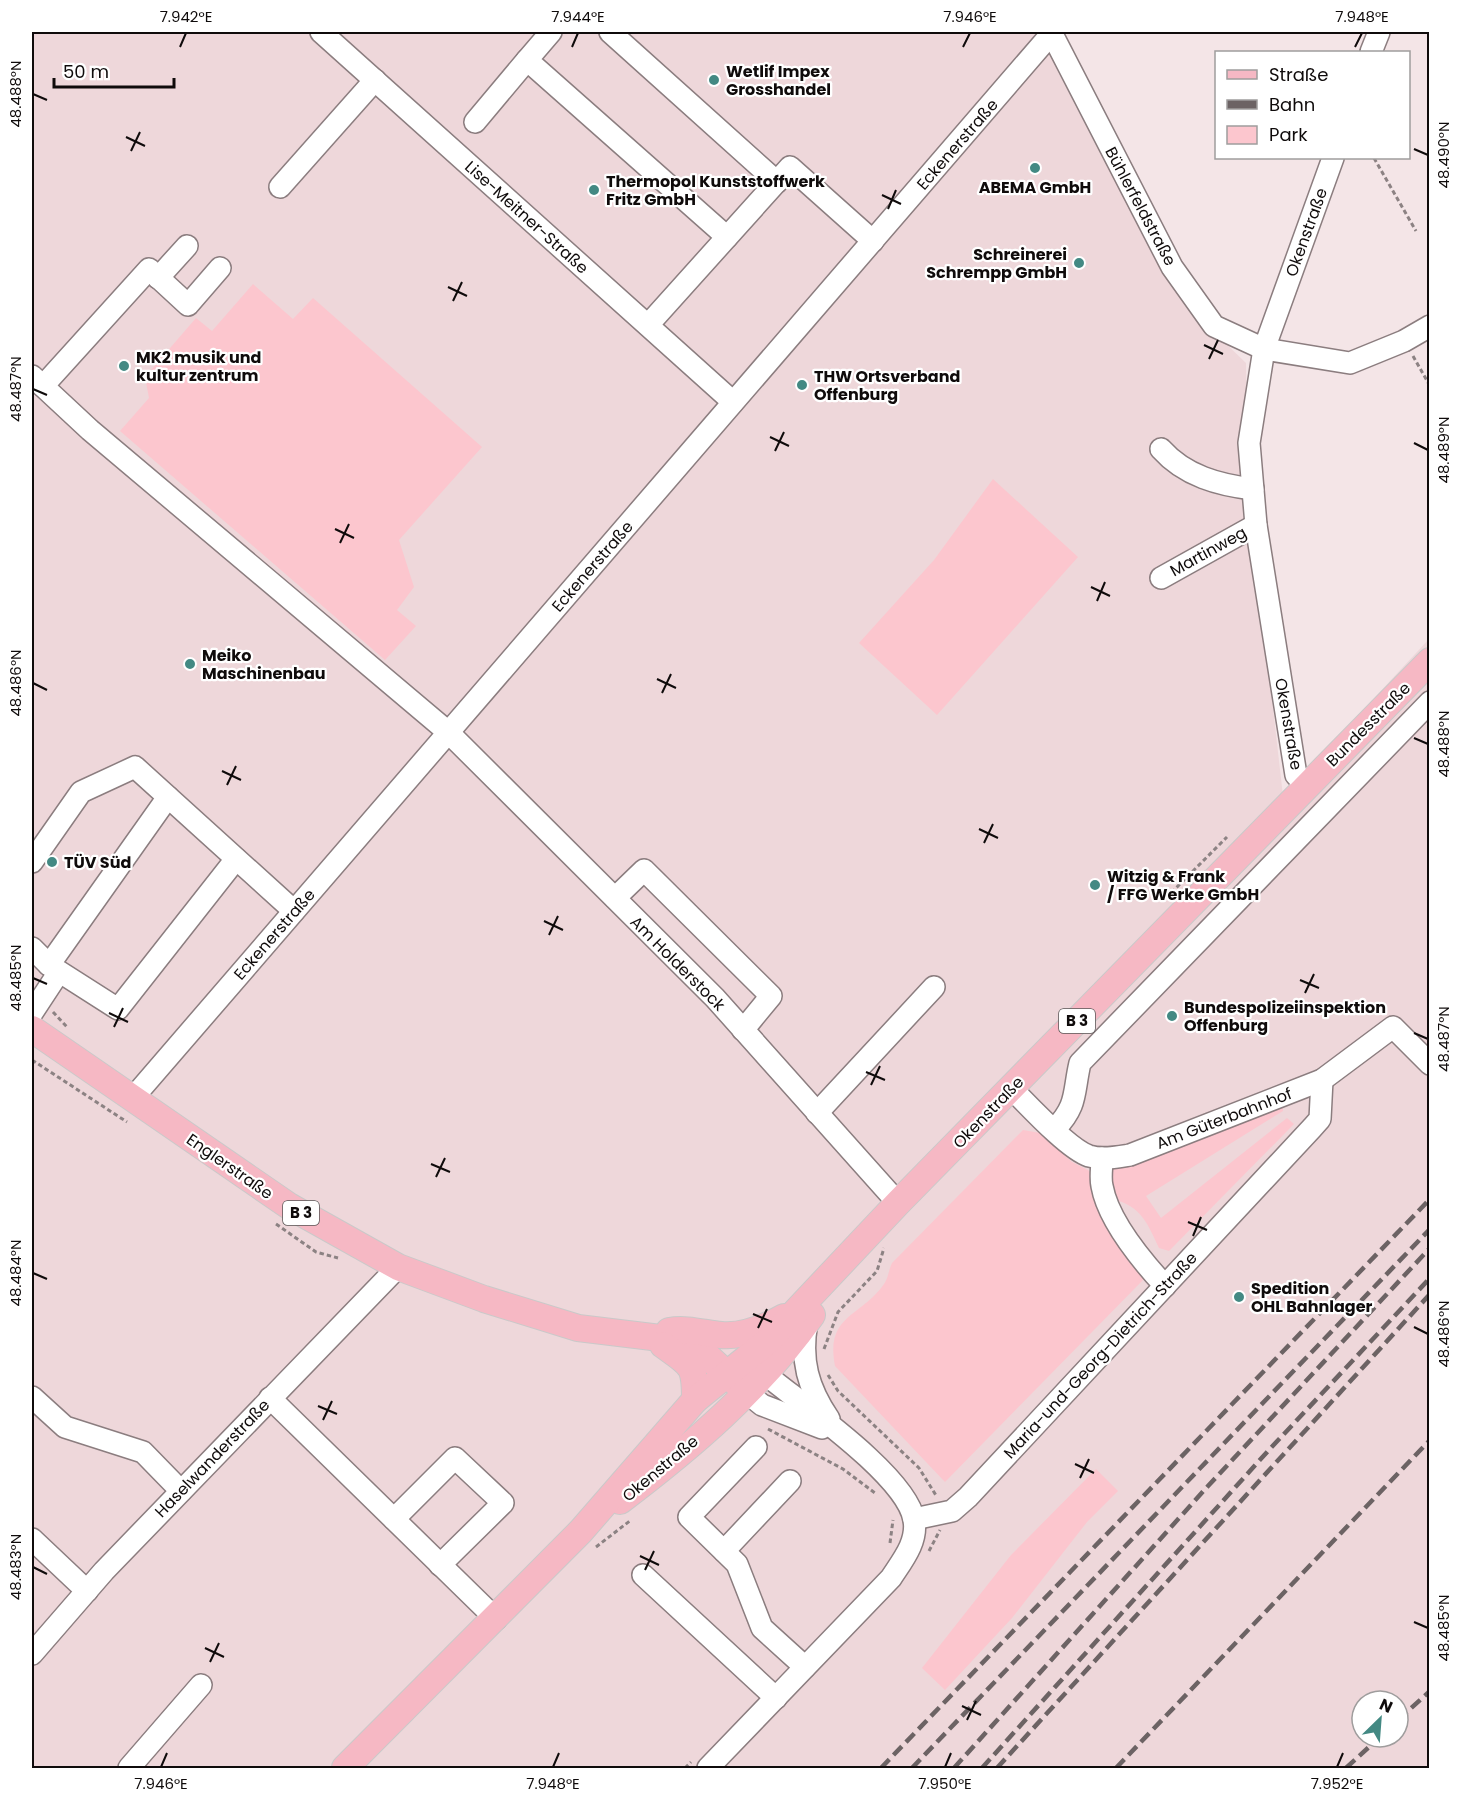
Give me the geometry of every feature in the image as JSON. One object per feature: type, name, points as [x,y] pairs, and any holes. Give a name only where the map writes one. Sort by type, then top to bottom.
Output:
[{"type":"main road","name":"Bundesstraße","points":[[1306,786],[1430,661]]},
{"type":"main road","name":"Okenstraße","points":[[581,1531],[672,1462],[746,1392],[757,1366],[878,1236],[898,1203],[1306,786]]},
{"type":"main road","name":"Englerstraße","points":[[32,1029],[122,1105],[289,1206],[398,1267],[484,1299],[578,1328],[677,1340],[703,1352],[746,1392]]},
{"type":"main road","name":"Englerstraße","points":[[648,1335],[682,1329],[724,1335],[761,1328],[802,1316]]},
{"type":"main road","name":"Englerstraße","points":[[648,1335],[690,1364],[695,1375],[695,1400]]},
{"type":"main road","points":[[724,1335],[757,1366]]},
{"type":"main road","name":"Okenstraße","points":[[345,1768],[496,1619],[581,1531],[695,1400],[726,1373],[757,1366]]},
{"type":"street","name":"Lise-Meitner-Straße","points":[[321,32],[734,402]]},
{"type":"street","points":[[475,122],[551,32]]},
{"type":"street","points":[[610,32],[777,182]]},
{"type":"street","name":"Eckenerstraße","points":[[122,1105],[294,911],[1051,32]]},
{"type":"street","name":"Bühlerfeldstraße","points":[[1051,32],[1172,267],[1214,326],[1264,349],[1350,363],[1404,341],[1430,326]]},
{"type":"street","points":[[1371,51],[1379,32]]},
{"type":"street","points":[[526,60],[727,237]]},
{"type":"street","points":[[280,187],[375,80]]},
{"type":"street","name":"Okenstraße","points":[[1306,786],[1296,775],[1256,525],[1249,443],[1264,349],[1333,159]]},
{"type":"street","points":[[648,325],[790,167],[873,241]]},
{"type":"street","points":[[158,278],[187,246]]},
{"type":"street","points":[[220,268],[188,305],[149,269],[37,381],[75,417],[448,732]]},
{"type":"street","points":[[1161,449],[1174,463],[1204,478],[1253,489]]},
{"type":"street","name":"Martinweg","points":[[1161,578],[1256,525]]},
{"type":"street","points":[[1055,1129],[1066,1117],[1076,1098],[1075,1083],[1080,1063],[1430,702]]},
{"type":"street","name":"Am Holderstock","points":[[448,732],[615,898],[743,1030],[898,1203]]},
{"type":"street","points":[[32,862],[81,792],[135,766],[294,911]]},
{"type":"street","points":[[35,1008],[54,969],[168,797]]},
{"type":"street","points":[[32,948],[54,969],[118,1009],[236,859]]},
{"type":"street","points":[[615,898],[644,870],[771,996],[743,1030]]},
{"type":"street","points":[[818,1113],[934,987]]},
{"type":"street","name":"Am Güterbahnhof","points":[[1011,1088],[1072,1147],[1088,1156],[1102,1158],[1130,1155],[1322,1080],[1393,1027],[1430,1064]]},
{"type":"street","name":"Maria-und-Georg-Dietrich-Straße","points":[[914,1519],[952,1511],[968,1497],[1165,1286],[1320,1119],[1322,1080]]},
{"type":"street","points":[[1102,1158],[1102,1186],[1112,1213],[1140,1258],[1165,1286]]},
{"type":"street","name":"Haselwanderstraße","points":[[32,1654],[87,1591],[181,1491],[398,1267]]},
{"type":"street","points":[[802,1316],[807,1380],[817,1401],[839,1434]]},
{"type":"street","points":[[700,1764],[776,1698],[891,1578],[908,1552],[914,1536],[914,1519],[902,1492],[876,1465],[757,1366]]},
{"type":"street","points":[[746,1392],[762,1405],[839,1434]]},
{"type":"street","points":[[32,1397],[65,1427],[142,1452],[181,1491]]},
{"type":"street","points":[[270,1398],[496,1619]]},
{"type":"street","points":[[756,1447],[689,1517],[737,1564],[762,1628],[805,1667]]},
{"type":"street","points":[[394,1520],[455,1458],[503,1503],[440,1565]]},
{"type":"street","points":[[724,1551],[790,1481]]},
{"type":"street","points":[[32,1539],[87,1591]]},
{"type":"street","points":[[643,1575],[776,1698]]},
{"type":"street","points":[[129,1768],[201,1685]]},
{"type":"path","points":[[1375,159],[1416,231]]},
{"type":"path","points":[[1404,341],[1430,386]]},
{"type":"path","points":[[35,1008],[60,1017],[74,1036]]},
{"type":"path","points":[[32,1060],[122,1105]]},
{"type":"path","points":[[824,1358],[824,1349],[838,1312],[877,1271],[878,1236]]},
{"type":"path","points":[[824,1367],[838,1391],[919,1468],[937,1497],[939,1514]]},
{"type":"path","points":[[765,1427],[843,1469],[883,1499]]},
{"type":"path","points":[[889,1547],[894,1521],[890,1514]]},
{"type":"path","points":[[685,1768],[700,1764]]},
{"type":"shaded area","points":[[32,32],[1040,32],[1059,74],[1189,308],[1246,363],[1247,479],[1283,796],[1429,639],[1429,1768],[32,1768]]},
{"type":"green space","points":[[253,284],[293,319],[313,298],[482,447],[399,540],[414,587],[397,610],[416,626],[385,660],[120,431],[149,398],[145,377],[196,318],[212,331]]},
{"type":"green space","points":[[993,479],[1078,557],[937,715],[859,643],[934,560]]},
{"type":"green space","points":[[1282,1101],[1283,1111],[1146,1196],[1161,1218],[1287,1118],[1294,1124],[1169,1251],[1159,1248],[1140,1214],[1119,1201],[1108,1178],[1111,1170]]},
{"type":"green space","points":[[1023,1130],[1040,1133],[1072,1162],[1088,1170],[1095,1177],[1145,1278],[945,1482],[835,1366],[833,1349],[835,1336],[847,1318],[875,1295],[884,1284],[892,1263]]},
{"type":"green space","points":[[1096,1469],[1118,1491],[1087,1522],[1012,1618],[945,1690],[922,1668],[1011,1555]]},
{"type":"railway","points":[[881,1768],[1430,1199]]},
{"type":"railway","points":[[912,1768],[1430,1229]]},
{"type":"railway","points":[[954,1768],[1208,1486],[1430,1248]]},
{"type":"railway","points":[[982,1768],[1268,1451],[1430,1278]]},
{"type":"railway","points":[[997,1768],[1430,1294]]},
{"type":"railway","points":[[1116,1768],[1430,1440]]},
{"type":"railway","points":[[1410,1709],[1430,1691]]},
{"type":"railway","points":[[1346,1768],[1367,1749]]},
{"type":"place","name":"Wetlif Impex Grosshandel","points":[[714,80]]},
{"type":"place","name":"ABEMA GmbH","points":[[1035,168]]},
{"type":"place","name":"Thermopol Kunststoffwerk Fritz GmbH","points":[[594,190]]},
{"type":"place","name":"Schreinerei Schrempp GmbH","points":[[1079,263]]},
{"type":"place","name":"MK2 musik und kultur zentrum","points":[[124,366]]},
{"type":"place","name":"THW Ortsverband Offenburg","points":[[802,385]]},
{"type":"place","name":"Meiko Maschinenbau","points":[[190,664]]},
{"type":"place","name":"TÜV Süd","points":[[52,862]]},
{"type":"place","name":"Witzig & Frank / FFG Werke GmbH","points":[[1095,885]]},
{"type":"place","name":"Bundespolizeiinspektion Offenburg","points":[[1172,1016]]},
{"type":"place","name":"Spedition OHL Bahnlager","points":[[1239,1297]]}]
